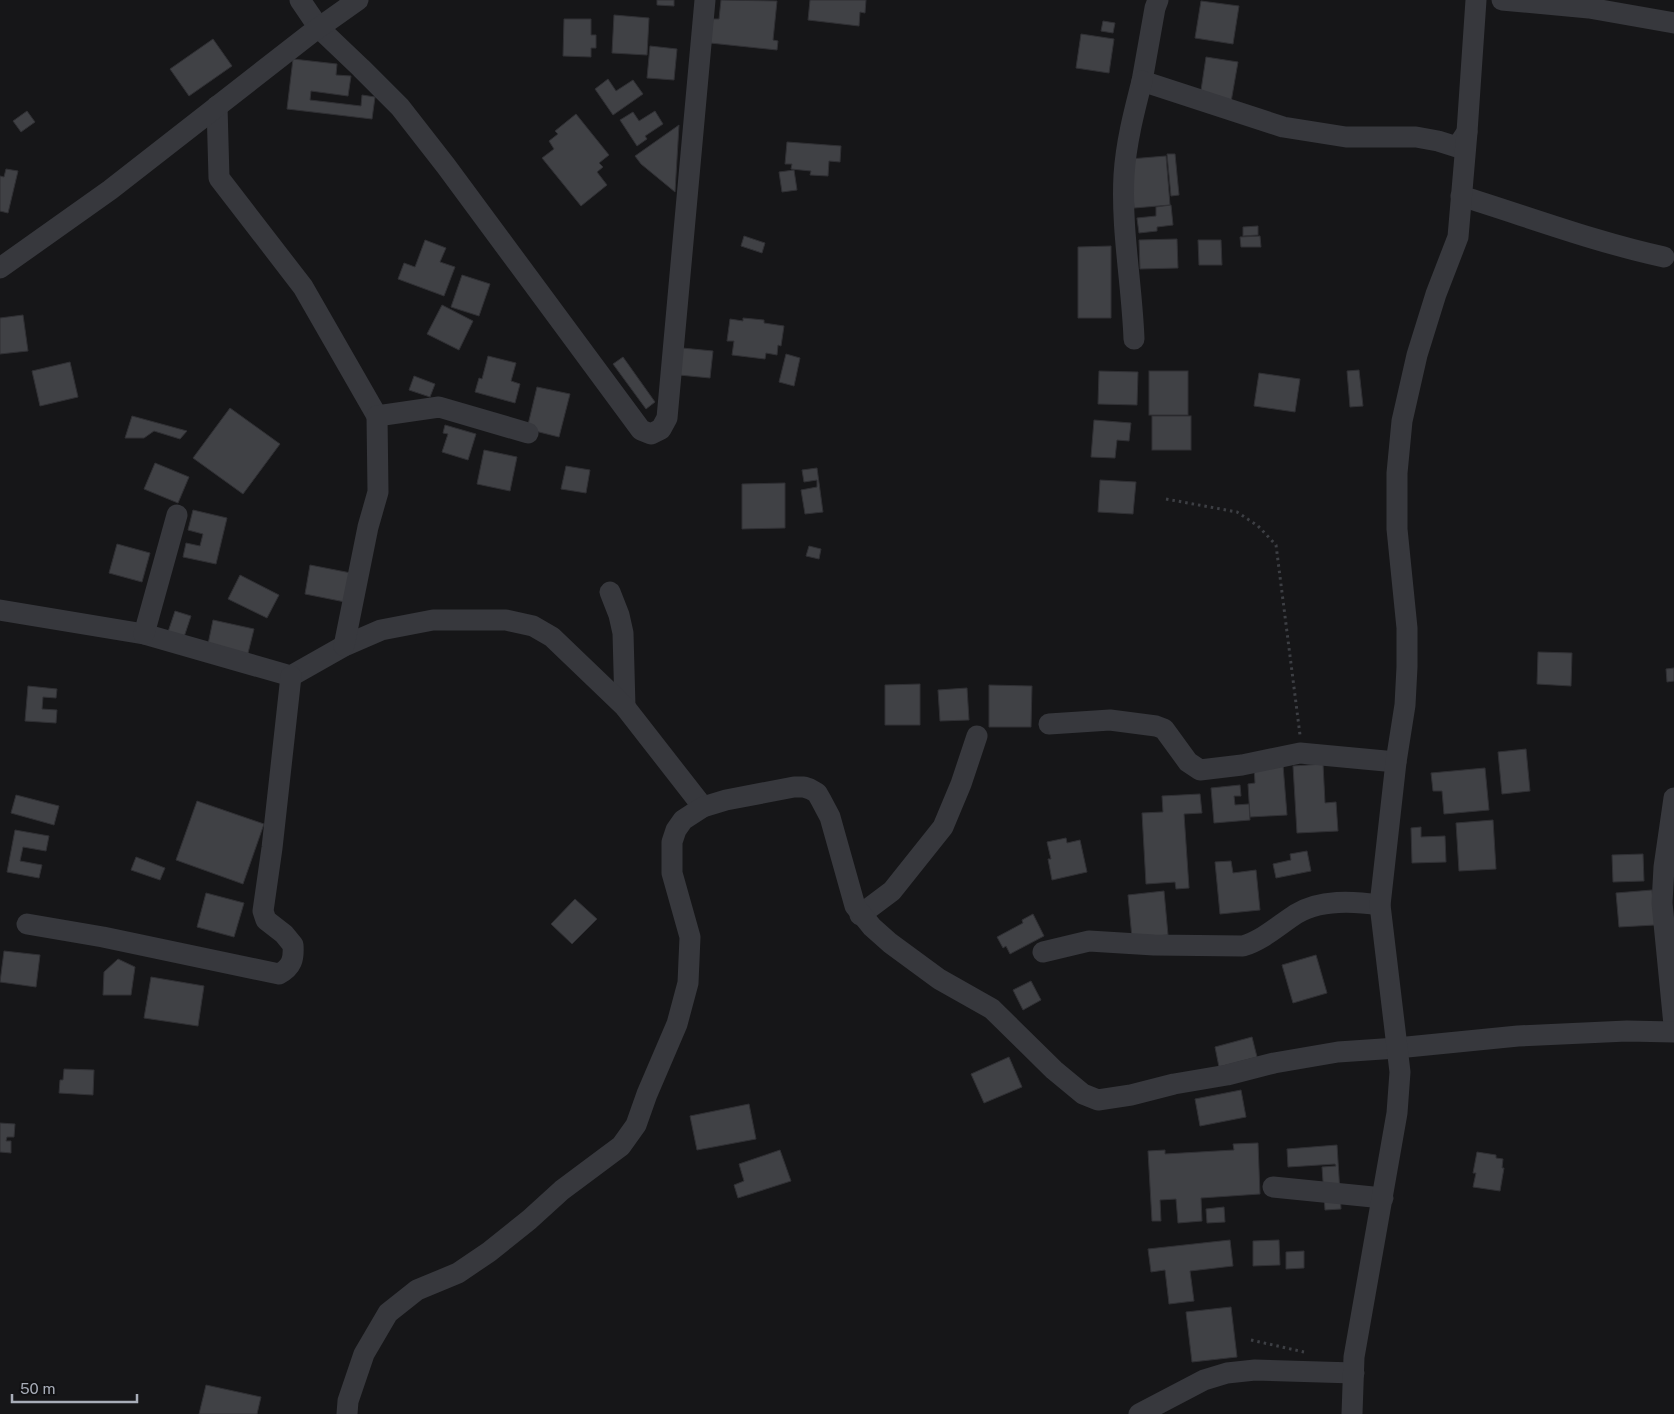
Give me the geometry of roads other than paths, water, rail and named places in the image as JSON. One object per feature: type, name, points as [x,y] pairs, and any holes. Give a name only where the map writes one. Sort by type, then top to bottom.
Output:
[{"type":"street","points":[[300,0],[319,28],[400,107],[642,430],[651,434],[661,429],[667,418],[705,0]]},
{"type":"street","points":[[1,265],[110,190],[217,106],[358,0]]},
{"type":"street","points":[[1134,339],[1124,218],[1124,175],[1129,130],[1142,81],[1158,0]]},
{"type":"street","points":[[1352,1414],[1354,1357],[1397,1113],[1400,1072],[1380,905],[1396,762],[1405,705],[1407,667],[1407,628],[1397,529],[1397,473],[1402,421],[1417,355],[1430,312],[1458,237],[1476,0]]},
{"type":"street","points":[[1502,0],[1594,4],[1674,23]]},
{"type":"street","points":[[1142,81],[1283,127],[1346,138],[1416,137],[1458,147],[1467,132]]},
{"type":"street","points":[[217,106],[219,178],[303,287],[377,416],[378,492],[368,527],[344,646]]},
{"type":"street","points":[[1461,196],[1580,235],[1664,257]]},
{"type":"street","points":[[377,416],[439,407],[528,433]]},
{"type":"street","points":[[144,634],[177,515]]},
{"type":"street","points":[[610,592],[620,615],[623,633],[625,706]]},
{"type":"street","points":[[0,610],[144,634],[291,676],[344,646],[381,630],[433,620],[506,620],[519,622],[533,626],[552,637],[625,706],[703,807]]},
{"type":"street","points":[[27,924],[103,937],[279,974],[288,969],[293,962],[293,945],[284,934],[266,920],[263,911],[273,840],[291,676]]},
{"type":"street","points":[[1049,724],[1110,720],[1156,726],[1164,729],[1188,762],[1200,770],[1242,765],[1300,753],[1396,762]]},
{"type":"street","points":[[860,915],[892,891],[943,827],[961,784],[977,736]]},
{"type":"street","points":[[347,1414],[348,1401],[364,1354],[388,1313],[417,1290],[458,1274],[489,1252],[529,1220],[562,1190],[621,1146],[636,1125],[677,1024],[688,983],[690,937],[672,873],[672,842],[676,830],[683,820],[703,807],[726,800],[794,787],[804,787],[817,793],[830,817],[848,886],[860,915],[890,943],[939,979],[992,1009],[1054,1070],[1083,1094],[1098,1100],[1131,1095],[1174,1084],[1338,1052],[1528,1036],[1627,1031],[1674,1032]]},
{"type":"street","points":[[1674,798],[1664,867],[1662,903],[1674,1025]]},
{"type":"street","points":[[1043,952],[1089,941],[1154,945],[1243,946],[1260,939],[1298,913],[1312,906],[1359,902],[1380,905]]},
{"type":"street","points":[[1273,1187],[1383,1198]]},
{"type":"street","points":[[1139,1414],[1204,1380],[1227,1373],[1255,1370],[1354,1373]]}]
